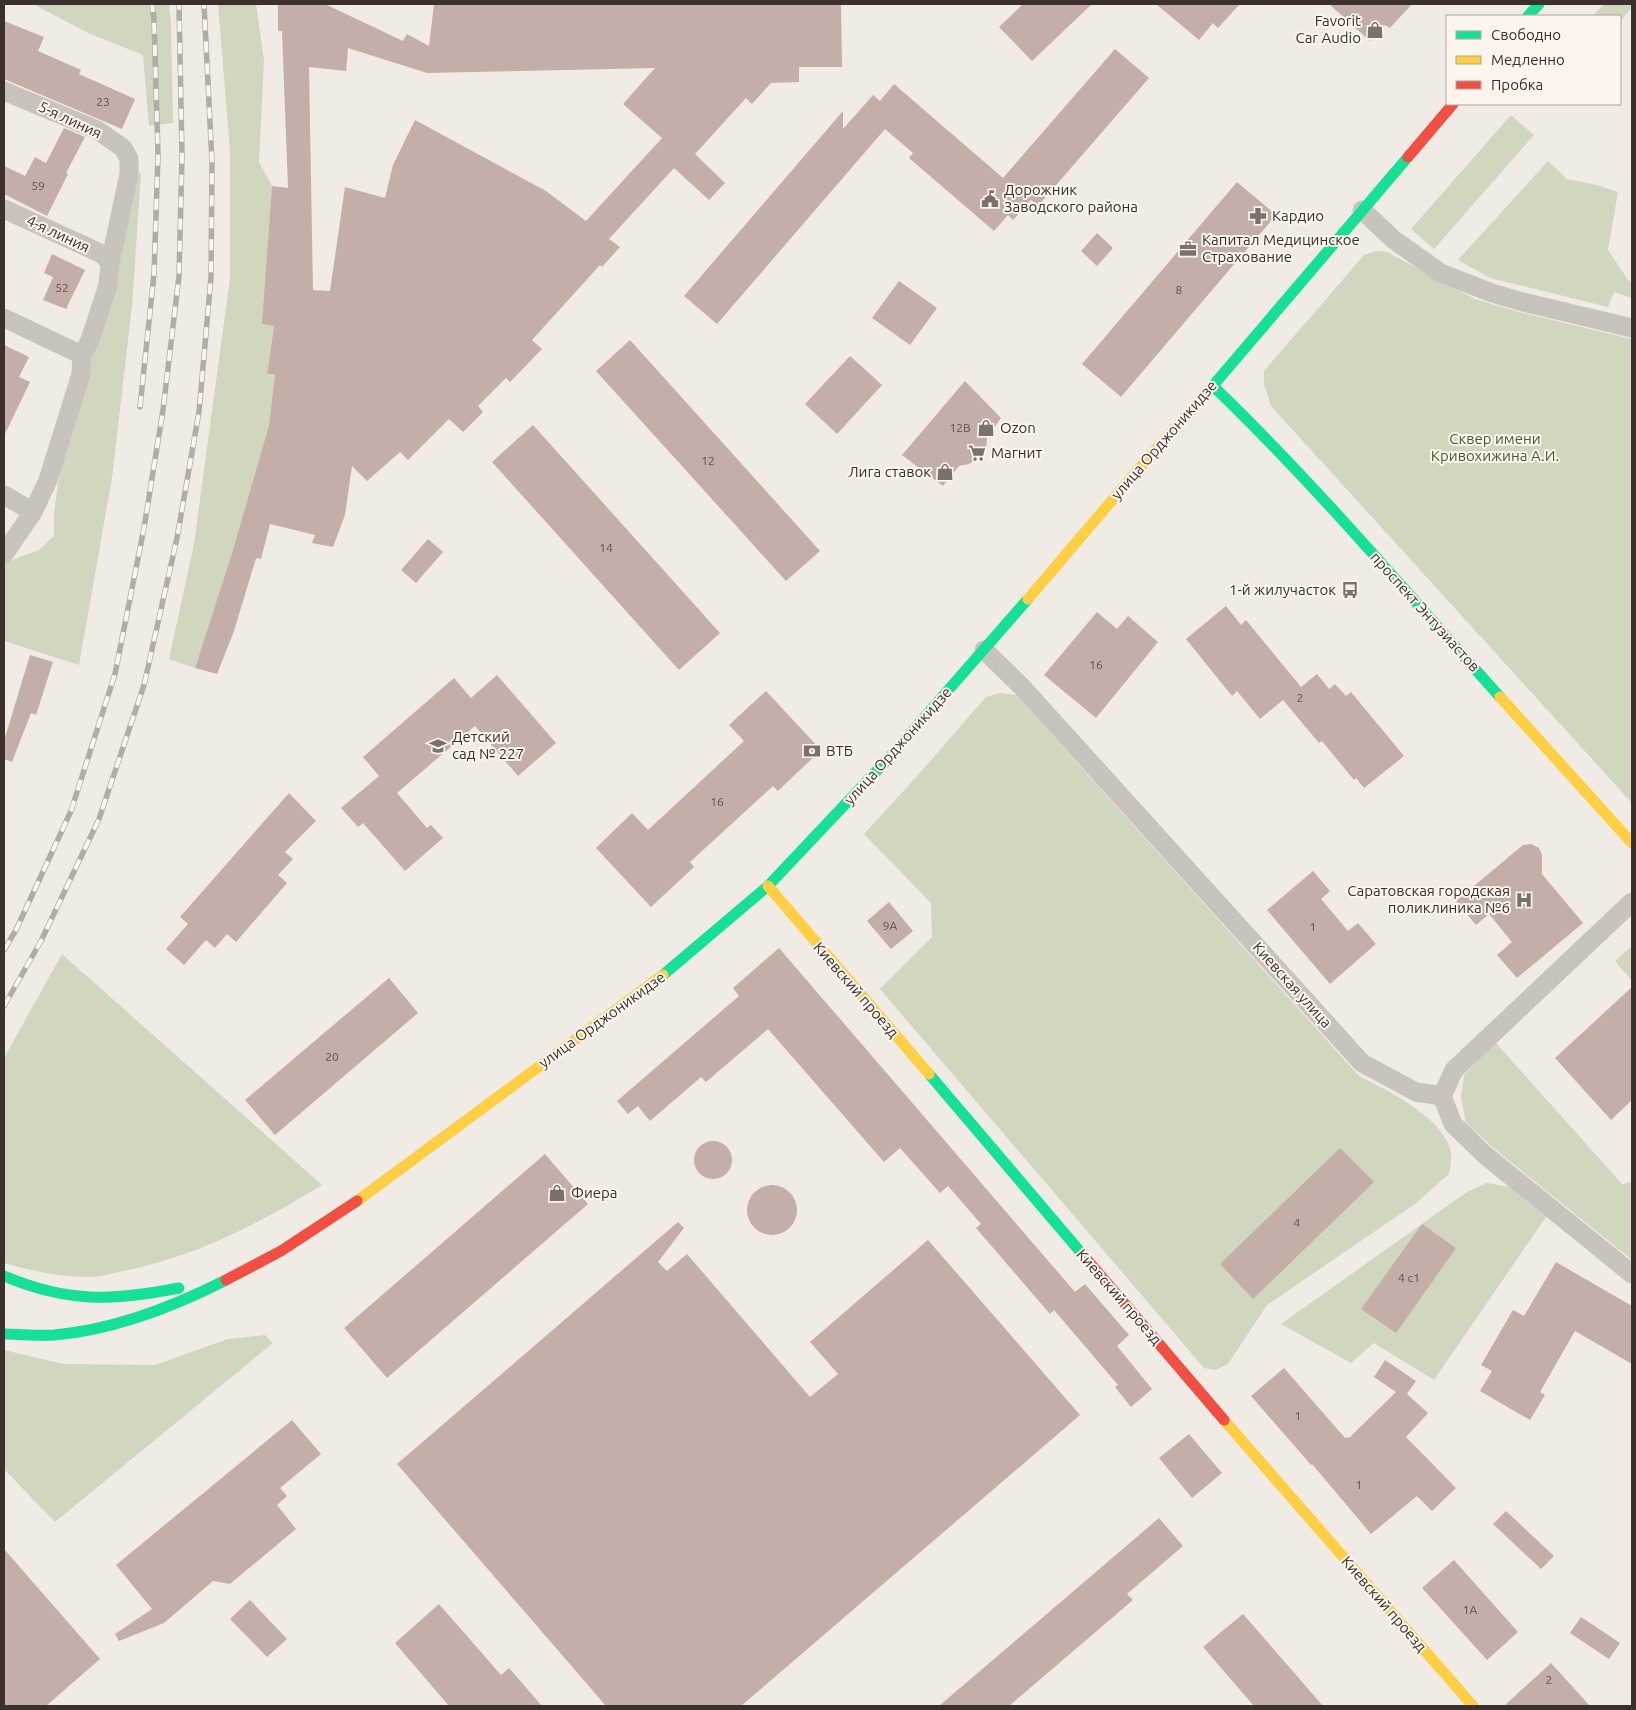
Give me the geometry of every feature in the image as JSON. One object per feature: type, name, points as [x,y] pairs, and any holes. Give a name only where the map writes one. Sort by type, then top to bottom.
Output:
[{"type":"main road","points":[[1529,15],[1539,4]]},
{"type":"main road","name":"улица Орджоникидзе","points":[[4,1334],[51,1335],[105,1326],[168,1306],[239,1273],[297,1242],[341,1213],[672,969],[768,886],[888,760],[1212,386],[1451,105]]},
{"type":"main road","name":"проспект Энтузиастов","points":[[1212,386],[1254,424],[1383,564],[1497,694],[1632,843]]},
{"type":"main road","name":"Киевский проезд","points":[[768,886],[1206,1399],[1473,1706]]},
{"type":"main road","name":"улица Орджоникидзе","points":[[4,1276],[30,1287],[79,1297],[126,1296],[177,1289],[239,1273]]},
{"type":"street","name":"5-я линия","points":[[4,91],[97,130],[123,148],[129,159],[129,174],[110,263]]},
{"type":"street","name":"4-я линия","points":[[4,209],[102,254],[110,263]]},
{"type":"street","points":[[1362,210],[1394,240],[1441,273],[1492,293],[1523,302],[1632,328]]},
{"type":"street","points":[[4,554],[33,512],[48,480],[80,374],[82,355],[90,340],[108,285],[110,263]]},
{"type":"street","points":[[4,318],[82,355]]},
{"type":"street","points":[[4,495],[33,512]]},
{"type":"street","name":"Киевская улица","points":[[984,650],[1022,687],[1362,1063],[1416,1092],[1442,1096]]},
{"type":"street","points":[[1632,902],[1454,1070],[1442,1096],[1453,1124],[1485,1156],[1632,1274]]},
{"type":"green space","points":[[33,4],[169,4],[173,123],[149,126],[143,55],[88,33]]},
{"type":"green space","points":[[218,4],[256,4],[264,60],[259,162],[272,186],[263,324],[274,326],[267,373],[275,374],[269,425],[233,550],[195,668],[169,659],[194,544],[230,278],[230,151]]},
{"type":"green space","points":[[1604,4],[1632,4],[1632,8],[1621,20],[1621,15],[1594,15]]},
{"type":"green space","points":[[1511,115],[1534,135],[1434,249],[1411,229]]},
{"type":"green space","points":[[1548,161],[1567,179],[1597,185],[1618,192],[1608,250],[1628,280],[1632,282],[1632,298],[1614,292],[1608,307],[1490,278],[1458,260]]},
{"type":"green space","points":[[134,172],[141,173],[132,306],[112,478],[79,665],[4,641],[4,563],[39,550],[54,536],[54,513],[60,469],[76,422]]},
{"type":"green space","name":"Сквер имени Кривохижина А.И.","points":[[1376,251],[1387,252],[1475,299],[1519,312],[1632,339],[1632,803],[1271,406],[1264,384],[1264,371],[1364,255]]},
{"type":"green space","points":[[1000,693],[1016,695],[1359,1076],[1400,1098],[1428,1118],[1447,1141],[1451,1156],[1449,1174],[1415,1204],[1267,1305],[1228,1364],[1215,1370],[1204,1368],[880,989],[932,937],[931,903],[864,834],[986,697]]},
{"type":"green space","points":[[1632,946],[1632,981],[1615,961]]},
{"type":"green space","points":[[62,954],[322,1185],[275,1213],[226,1237],[202,1248],[150,1265],[103,1276],[90,1277],[46,1273],[4,1263],[4,1058]]},
{"type":"green space","points":[[1495,1042],[1622,1184],[1632,1182],[1632,1260],[1496,1150],[1466,1123],[1461,1097],[1464,1075]]},
{"type":"green space","points":[[1487,1183],[1510,1187],[1546,1217],[1434,1380],[1374,1343],[1351,1363],[1281,1324],[1467,1192]]},
{"type":"green space","points":[[265,1335],[273,1343],[55,1522],[4,1469],[4,1350],[63,1364],[155,1365],[228,1339]]},
{"type":"building","points":[[278,4],[325,4],[403,41],[407,34],[429,46],[434,4],[841,4],[842,67],[799,67],[799,82],[771,83],[752,104],[746,98],[695,154],[725,183],[709,200],[674,168],[609,239],[620,247],[602,267],[600,265],[532,340],[542,349],[510,382],[506,378],[478,406],[483,412],[463,432],[449,419],[408,460],[400,452],[367,481],[352,466],[345,515],[333,547],[312,543],[315,535],[270,524],[261,559],[256,558],[234,631],[217,674],[195,668],[233,550],[269,425],[275,374],[267,374],[274,326],[262,324],[272,186],[288,188],[282,31],[278,31]],"holes":[[[348,48],[427,73],[655,68],[623,104],[662,138],[586,221],[546,191],[415,120],[393,165],[385,198],[345,187],[330,291],[313,290],[309,67],[346,71]]]},
{"type":"building","points":[[1023,4],[1092,4],[1032,61],[999,27]]},
{"type":"building","points":[[1156,4],[1240,4],[1218,28],[1213,23],[1199,40]]},
{"type":"building","points":[[1329,4],[1412,4],[1390,28],[1385,25],[1370,41]]},
{"type":"building","points":[[4,21],[44,37],[38,51],[81,70],[79,74],[135,99],[122,129],[4,79]]},
{"type":"building","points":[[1115,49],[1149,78],[1038,206],[1031,200],[1013,220],[1008,215],[994,231],[909,158],[913,153],[885,129],[717,324],[684,296],[843,111],[843,129],[873,95],[880,101],[894,84],[1003,178]]},
{"type":"building","points":[[64,128],[85,137],[66,173],[68,174],[47,216],[4,194],[4,166],[25,176],[35,157],[46,163]]},
{"type":"building","points":[[1237,182],[1276,215],[1121,397],[1082,364]]},
{"type":"building","points":[[1097,233],[1113,248],[1097,266],[1081,251]]},
{"type":"building","points":[[52,254],[85,270],[66,309],[43,300],[53,277],[44,273]]},
{"type":"building","points":[[899,281],[937,308],[910,345],[872,318]]},
{"type":"building","points":[[630,340],[820,551],[786,581],[596,371]]},
{"type":"building","points":[[4,345],[29,357],[19,377],[30,382],[4,436]]},
{"type":"building","points":[[850,356],[882,385],[837,434],[805,404]]},
{"type":"building","points":[[965,381],[1001,418],[987,438],[986,449],[969,464],[959,466],[943,486],[902,455]]},
{"type":"building","points":[[533,425],[720,633],[679,670],[492,462]]},
{"type":"building","points":[[428,539],[443,552],[416,583],[401,570]]},
{"type":"building","points":[[1226,606],[1241,625],[1246,620],[1301,687],[1317,674],[1329,689],[1335,684],[1346,696],[1351,692],[1404,756],[1364,788],[1356,778],[1354,780],[1322,741],[1319,743],[1283,700],[1260,719],[1237,691],[1232,696],[1186,639]]},
{"type":"building","points":[[1097,612],[1117,629],[1128,616],[1158,642],[1096,718],[1044,675]]},
{"type":"building","points":[[30,655],[53,662],[36,715],[31,713],[12,762],[4,759],[4,741]]},
{"type":"building","points":[[497,675],[556,743],[518,776],[475,726],[397,793],[427,828],[431,825],[443,838],[405,871],[363,823],[358,827],[341,808],[379,776],[363,757],[454,678],[471,698]]},
{"type":"building","points":[[766,691],[821,750],[778,791],[773,786],[690,862],[694,867],[651,907],[596,848],[632,813],[648,830],[744,741],[729,725]]},
{"type":"building","points":[[289,793],[316,821],[285,852],[293,859],[278,875],[287,883],[236,942],[227,934],[215,948],[206,940],[184,965],[166,949],[188,924],[180,917]]},
{"type":"building","points":[[1531,844],[1539,848],[1542,855],[1542,874],[1583,923],[1517,978],[1497,955],[1512,942],[1489,914],[1476,925],[1456,901],[1523,845]]},
{"type":"building","points":[[1313,871],[1330,891],[1321,899],[1348,931],[1358,923],[1376,944],[1330,984],[1267,910]]},
{"type":"building","points":[[889,902],[913,931],[891,949],[867,921]]},
{"type":"building","points":[[779,948],[1075,1292],[1085,1284],[1129,1335],[1117,1346],[1152,1389],[1131,1407],[1115,1387],[1118,1385],[1054,1310],[1050,1314],[976,1228],[981,1224],[948,1186],[940,1193],[900,1148],[884,1162],[768,1029],[706,1082],[701,1077],[650,1121],[638,1106],[628,1114],[617,1101],[739,996],[733,988]]},
{"type":"building","points":[[389,978],[418,1013],[275,1135],[245,1100]]},
{"type":"building","points":[[1632,987],[1632,1100],[1611,1120],[1555,1058]]},
{"type":"building","points":[[713,1141],[720,1142],[726,1147],[731,1153],[731,1167],[726,1173],[720,1178],[713,1179],[706,1178],[700,1173],[695,1167],[694,1160],[695,1153],[700,1147],[706,1142]]},
{"type":"building","points":[[1340,1148],[1374,1182],[1253,1299],[1220,1264]]},
{"type":"building","points":[[545,1154],[588,1204],[387,1378],[344,1328]]},
{"type":"building","points":[[767,1185],[777,1185],[790,1192],[797,1205],[797,1215],[790,1228],[777,1235],[767,1235],[758,1231],[751,1224],[747,1215],[747,1205],[751,1196],[758,1189]]},
{"type":"building","points":[[678,1222],[684,1228],[658,1262],[667,1271],[687,1254],[810,1397],[838,1374],[810,1342],[928,1240],[1080,1415],[741,1706],[606,1706],[397,1464]]},
{"type":"building","points":[[1422,1224],[1456,1248],[1396,1333],[1361,1309]]},
{"type":"building","points":[[1556,1262],[1632,1306],[1632,1364],[1575,1331],[1540,1392],[1545,1395],[1530,1420],[1480,1391],[1492,1371],[1481,1365],[1513,1310],[1524,1316]]},
{"type":"building","points":[[1385,1360],[1416,1381],[1407,1394],[1428,1413],[1406,1437],[1456,1488],[1432,1511],[1417,1496],[1371,1534],[1251,1396],[1284,1368],[1345,1438],[1349,1438],[1396,1392],[1374,1377]]},
{"type":"building","points":[[292,1420],[321,1454],[280,1488],[287,1496],[277,1505],[296,1529],[230,1584],[213,1581],[164,1623],[119,1641],[115,1634],[152,1609],[116,1565]]},
{"type":"building","points":[[1189,1434],[1222,1473],[1192,1498],[1159,1458]]},
{"type":"building","points":[[1506,1511],[1554,1556],[1541,1569],[1493,1524]]},
{"type":"building","points":[[1159,1518],[1183,1546],[1127,1594],[1133,1600],[1009,1706],[939,1706]]},
{"type":"building","points":[[4,1549],[100,1659],[46,1706],[4,1706]]},
{"type":"building","points":[[1454,1560],[1518,1632],[1487,1660],[1422,1588]]},
{"type":"building","points":[[250,1600],[287,1639],[267,1657],[230,1619]]},
{"type":"building","points":[[439,1604],[501,1675],[509,1668],[542,1706],[449,1706],[395,1643]]},
{"type":"building","points":[[1243,1614],[1323,1706],[1254,1706],[1203,1647]]},
{"type":"building","points":[[1581,1617],[1620,1643],[1609,1659],[1570,1633]]},
{"type":"building","points":[[1551,1663],[1590,1706],[1504,1706]]},
{"type":"railway","points":[[140,407],[154,274],[158,155],[152,4]]},
{"type":"railway","points":[[4,950],[16,930],[71,811],[115,674],[144,528],[163,410],[179,276],[182,156],[179,4]]},
{"type":"railway","points":[[4,1006],[41,941],[99,819],[144,685],[177,538],[199,412],[211,277],[212,162],[204,4]]},
{"type":"traffic: fast","points":[[1529,15],[1539,4]]},
{"type":"traffic: fast","points":[[1205,395],[1408,157]]},
{"type":"traffic: fast","points":[[1213,386],[1324,500],[1500,697]]},
{"type":"traffic: fast","points":[[663,975],[768,886],[887,760],[1028,599]]},
{"type":"traffic: fast","points":[[929,1074],[1089,1262]]},
{"type":"traffic: fast","points":[[4,1276],[49,1291],[91,1297],[133,1295],[179,1288]]},
{"type":"traffic: fast","points":[[4,1334],[54,1335],[120,1323],[164,1308],[226,1280]]},
{"type":"traffic: slow","points":[[1028,599],[1143,464],[1205,395]]},
{"type":"traffic: slow","points":[[1500,697],[1632,843]]},
{"type":"traffic: slow","points":[[768,886],[929,1074]]},
{"type":"traffic: slow","points":[[357,1201],[663,975]]},
{"type":"traffic: slow","points":[[1224,1420],[1473,1706]]},
{"type":"traffic: jam","points":[[1408,157],[1452,105]]},
{"type":"traffic: jam","points":[[226,1280],[281,1251],[357,1201]]},
{"type":"traffic: jam","points":[[1089,1262],[1224,1420]]},
{"type":"place","name":"Favorit Car Audio","points":[[1375,30]]},
{"type":"place","name":"Дорожник Заводского района","points":[[990,199]]},
{"type":"place","name":"Кардио","points":[[1258,216]]},
{"type":"place","name":"Капитал Медицинское Страхование","points":[[1188,249]]},
{"type":"place","name":"Ozon","points":[[986,428]]},
{"type":"place","name":"Магнит","points":[[977,453]]},
{"type":"place","name":"Лига ставок","points":[[945,472]]},
{"type":"place","name":"1-й жилучасток","points":[[1350,590]]},
{"type":"place","name":"Детский сад № 227","points":[[438,746]]},
{"type":"place","name":"ВТБ","points":[[812,751]]},
{"type":"place","name":"Саратовская городская поликлиника №6","points":[[1524,900]]},
{"type":"place","name":"Фиера","points":[[557,1193]]}]
